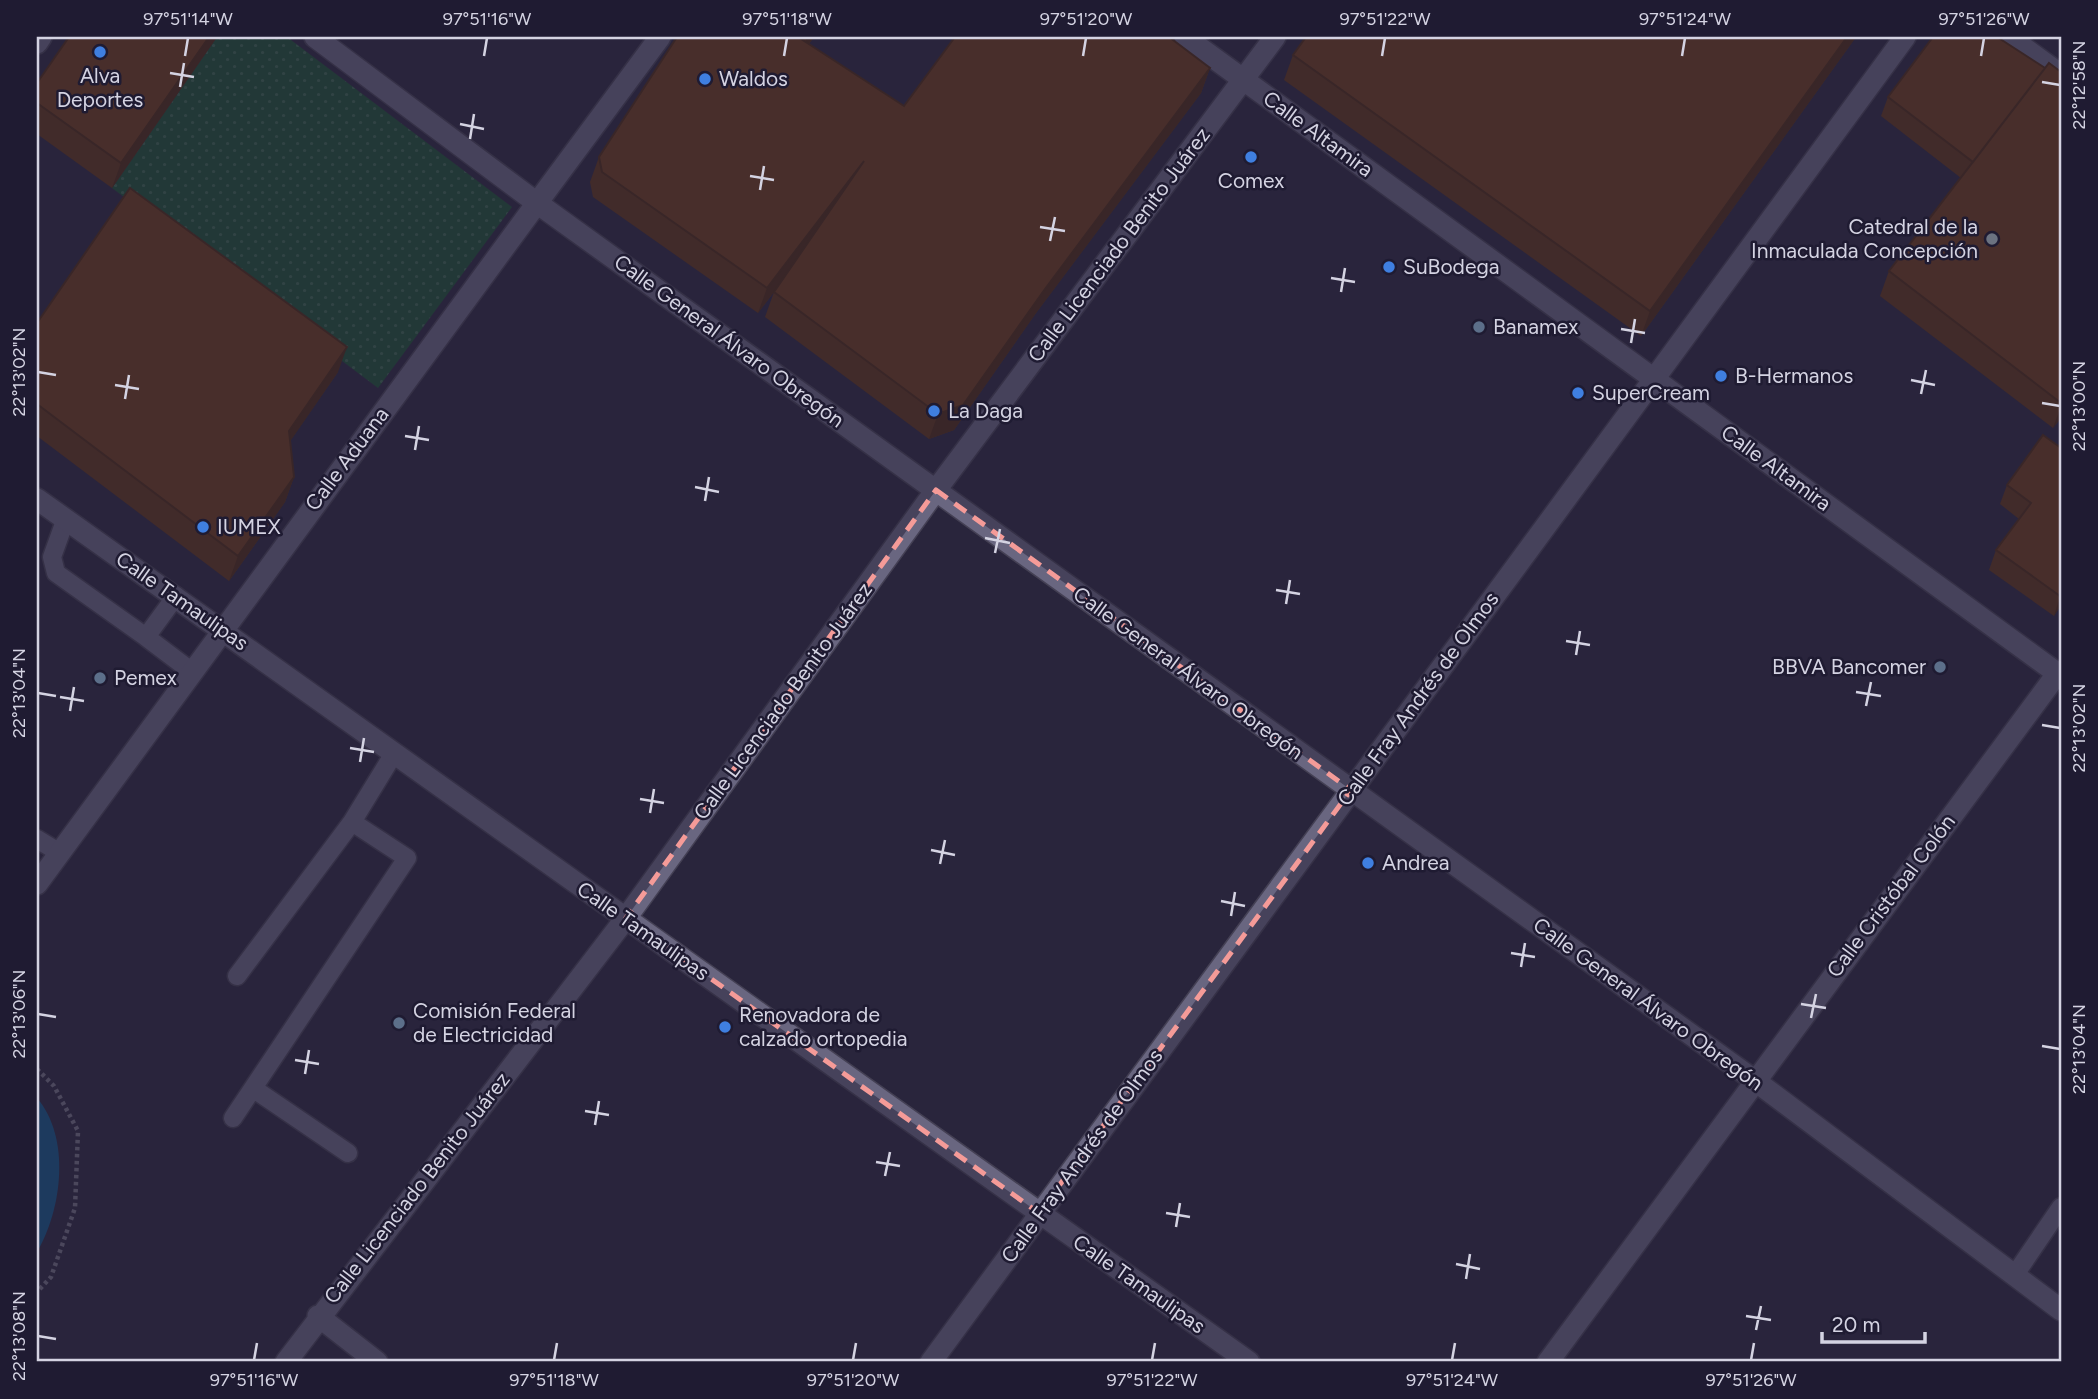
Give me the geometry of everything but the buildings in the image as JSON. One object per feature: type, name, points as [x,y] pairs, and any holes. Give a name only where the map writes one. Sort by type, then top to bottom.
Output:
[{"type":"main road","points":[[37,43],[41,37]]},
{"type":"main road","name":"Calle General Álvaro Obregón","points":[[314,37],[537,203],[1754,1080],[2061,1310]]},
{"type":"main road","name":"Calle Aduana","points":[[37,884],[222,628],[660,37]]},
{"type":"main road","name":"Calle Altamira","points":[[1185,37],[2060,673]]},
{"type":"main road","name":"Calle Licenciado Benito Juárez","points":[[286,1362],[318,1316],[626,918],[936,490],[1275,37]]},
{"type":"main road","name":"Calle Fray Andrés de Olmos","points":[[931,1362],[1905,37]]},
{"type":"main road","points":[[2008,37],[2061,75]]},
{"type":"main road","name":"Calle Tamaulipas","points":[[37,499],[222,628],[393,755],[1249,1362]]},
{"type":"main road","name":"Calle Cristóbal Colón","points":[[1548,1362],[1754,1080],[2060,673]]},
{"type":"main road","points":[[318,1316],[377,1362]]},
{"type":"lane","points":[[65,521],[52,557],[56,573],[191,671]]},
{"type":"lane","points":[[146,637],[176,596]]},
{"type":"lane","points":[[237,976],[352,822],[393,755]]},
{"type":"lane","points":[[233,1118],[407,858],[352,822]]},
{"type":"lane","points":[[37,839],[60,853]]},
{"type":"lane","points":[[254,1089],[348,1153]]},
{"type":"lane","points":[[2014,1276],[2061,1207]]},
{"type":"path","points":[[37,1069],[54,1086],[78,1131],[75,1208],[51,1277],[37,1292]]},
{"type":"highlighted area","points":[[936,490],[1351,790],[1039,1213],[626,918]]},
{"type":"green space","points":[[217,37],[287,37],[512,207],[378,388],[112,188]]},
{"type":"water","points":[[37,1098],[48,1114],[55,1133],[59,1174],[52,1215],[37,1252]]},
{"type":"place","name":"Alva Deportes","points":[[100,52]]},
{"type":"place","name":"Waldos","points":[[705,79]]},
{"type":"place","name":"Comex","points":[[1251,157]]},
{"type":"place","name":"Catedral de la Inmaculada Concepción","points":[[1992,239]]},
{"type":"place","name":"SuBodega","points":[[1389,267]]},
{"type":"place","name":"Banamex","points":[[1479,327]]},
{"type":"place","name":"B-Hermanos","points":[[1721,376]]},
{"type":"place","name":"SuperCream","points":[[1578,393]]},
{"type":"place","name":"La Daga","points":[[934,411]]},
{"type":"place","name":"IUMEX","points":[[203,527]]},
{"type":"place","name":"BBVA Bancomer","points":[[1940,667]]},
{"type":"place","name":"Pemex","points":[[100,678]]},
{"type":"place","name":"Andrea","points":[[1368,863]]},
{"type":"place","name":"Comisión Federal de Electricidad","points":[[399,1023]]},
{"type":"place","name":"Renovadora de calzado ortopedia","points":[[725,1027]]}]
